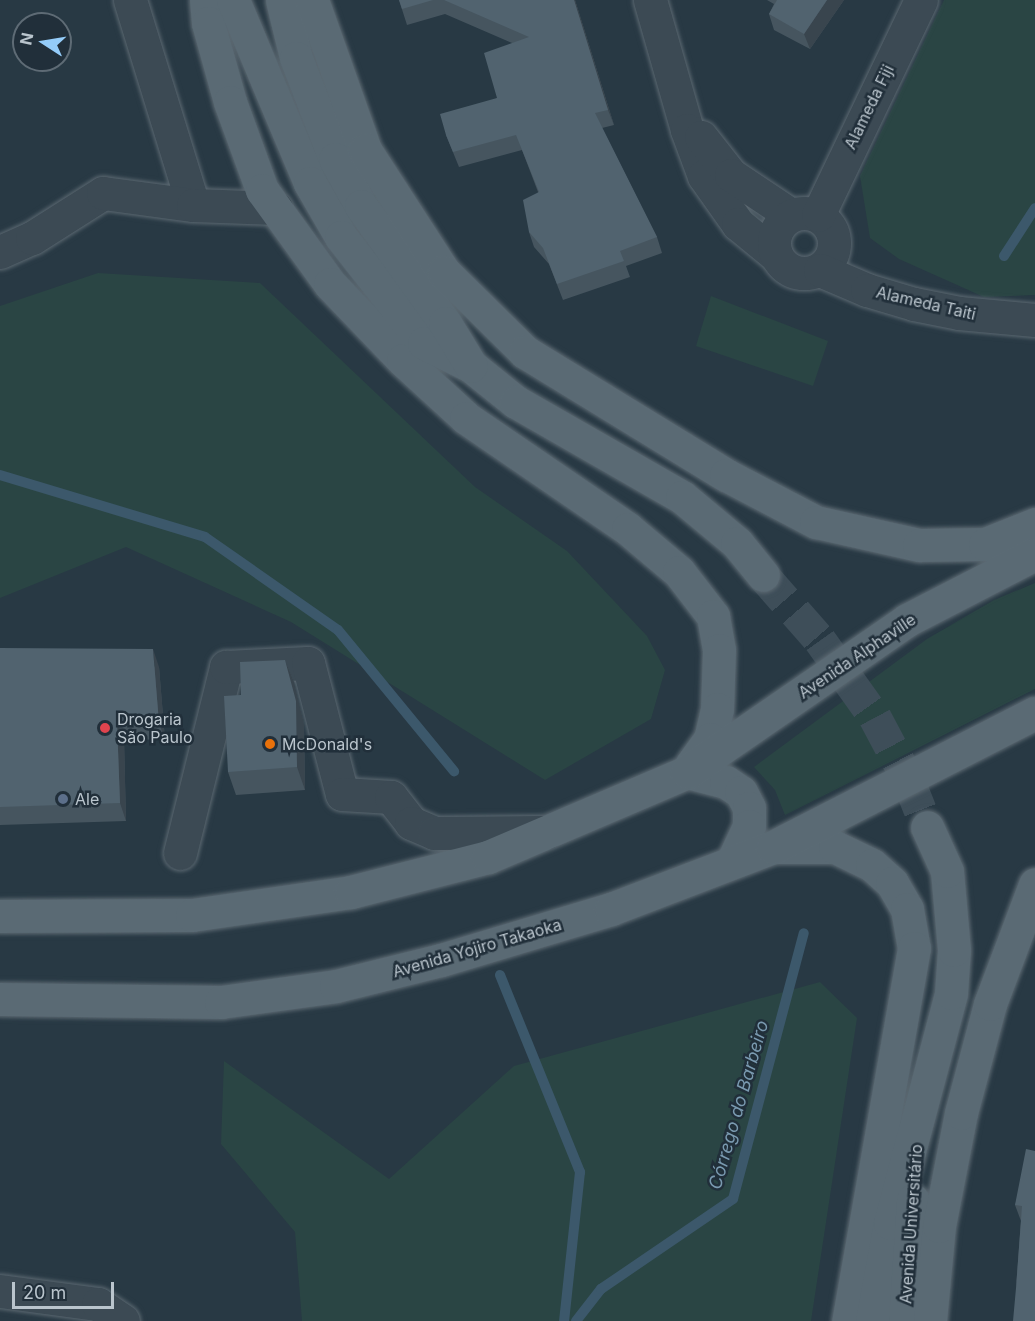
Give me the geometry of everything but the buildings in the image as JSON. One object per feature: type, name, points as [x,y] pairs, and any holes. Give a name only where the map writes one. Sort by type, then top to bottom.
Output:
[{"type":"main road","points":[[0,916],[192,915],[351,892],[488,857],[687,772],[710,739],[717,709],[719,650],[713,616],[679,572],[628,529],[466,418],[402,360],[330,284],[262,190],[230,102],[208,23],[206,0]]},
{"type":"main road","points":[[233,0],[286,131],[341,237],[424,342],[471,366],[516,402],[682,497],[737,543],[763,575]]},
{"type":"main road","points":[[282,0],[296,58],[335,159],[361,206],[445,323],[471,366]]},
{"type":"main road","points":[[312,0],[365,150],[444,272],[525,352],[726,475],[816,522],[919,545],[985,544],[1035,524]]},
{"type":"main road","name":"Avenida Alphaville","points":[[687,772],[907,620],[1035,554]]},
{"type":"main road","name":"Avenida Yojiro Takaoka","points":[[0,999],[221,1002],[336,986],[441,960],[611,909],[772,847],[1035,713]]},
{"type":"main road","points":[[687,772],[726,782],[741,792],[749,808],[749,826],[733,861]]},
{"type":"main road","name":"Avenida Universitário","points":[[872,1321],[890,1223],[918,1126],[951,993],[954,950],[947,871],[927,826]]},
{"type":"main road","points":[[772,847],[835,848],[873,865],[892,883],[907,909],[914,948],[848,1321]]},
{"type":"main road","points":[[930,1321],[939,1226],[961,1113],[990,1004],[1035,884]]},
{"type":"main road","name":"Avenida Universitário","points":[[905,1321],[918,1126]]},
{"type":"street","points":[[130,0],[193,205]]},
{"type":"street","points":[[650,0],[684,110],[694,154],[719,201],[755,240],[791,270],[820,270],[833,255],[835,246],[831,228],[731,175],[684,110]]},
{"type":"street","name":"Alameda Fiji","points":[[804,215],[921,0]]},
{"type":"street","points":[[0,252],[32,238],[103,193],[193,205],[276,208]]},
{"type":"street","points":[[777,256],[774,237],[777,228],[804,215]]},
{"type":"street","name":"Alameda Taiti","points":[[820,270],[867,290],[914,303],[959,313],[1035,320]]},
{"type":"street","points":[[180,854],[226,668],[238,667],[308,663],[342,794],[391,797],[411,823],[434,834],[552,831]]},
{"type":"street","points":[[0,1291],[98,1304],[123,1321]]},
{"type":"green space","points":[[944,0],[1035,0],[1035,295],[984,297],[899,259],[870,238],[860,176]]},
{"type":"green space","points":[[98,273],[260,283],[475,487],[567,551],[647,636],[665,670],[651,719],[545,780],[291,622],[126,547],[0,598],[0,306]]},
{"type":"green space","points":[[711,296],[828,341],[813,386],[696,346]]},
{"type":"green space","points":[[1035,583],[1035,689],[785,815],[775,790],[754,767],[927,639],[994,600]]},
{"type":"green space","points":[[820,982],[857,1018],[811,1321],[302,1321],[295,1232],[221,1144],[224,1061],[389,1179],[514,1066]]},
{"type":"waterway","name":"Córrego do Barbeiro","points":[[1004,256],[1035,208]]},
{"type":"waterway","points":[[0,475],[205,537],[338,630],[454,771]]},
{"type":"waterway","name":"Córrego do Barbeiro","points":[[576,1321],[601,1289],[733,1199],[804,933]]},
{"type":"waterway","points":[[500,975],[580,1172],[564,1321]]},
{"type":"tunnel","points":[[763,575],[820,640],[875,717],[908,779],[927,827]]},
{"type":"place","name":"Drogaria São Paulo","points":[[105,728]]},
{"type":"place","name":"McDonald's","points":[[270,744]]},
{"type":"place","name":"Ale","points":[[63,799]]}]
